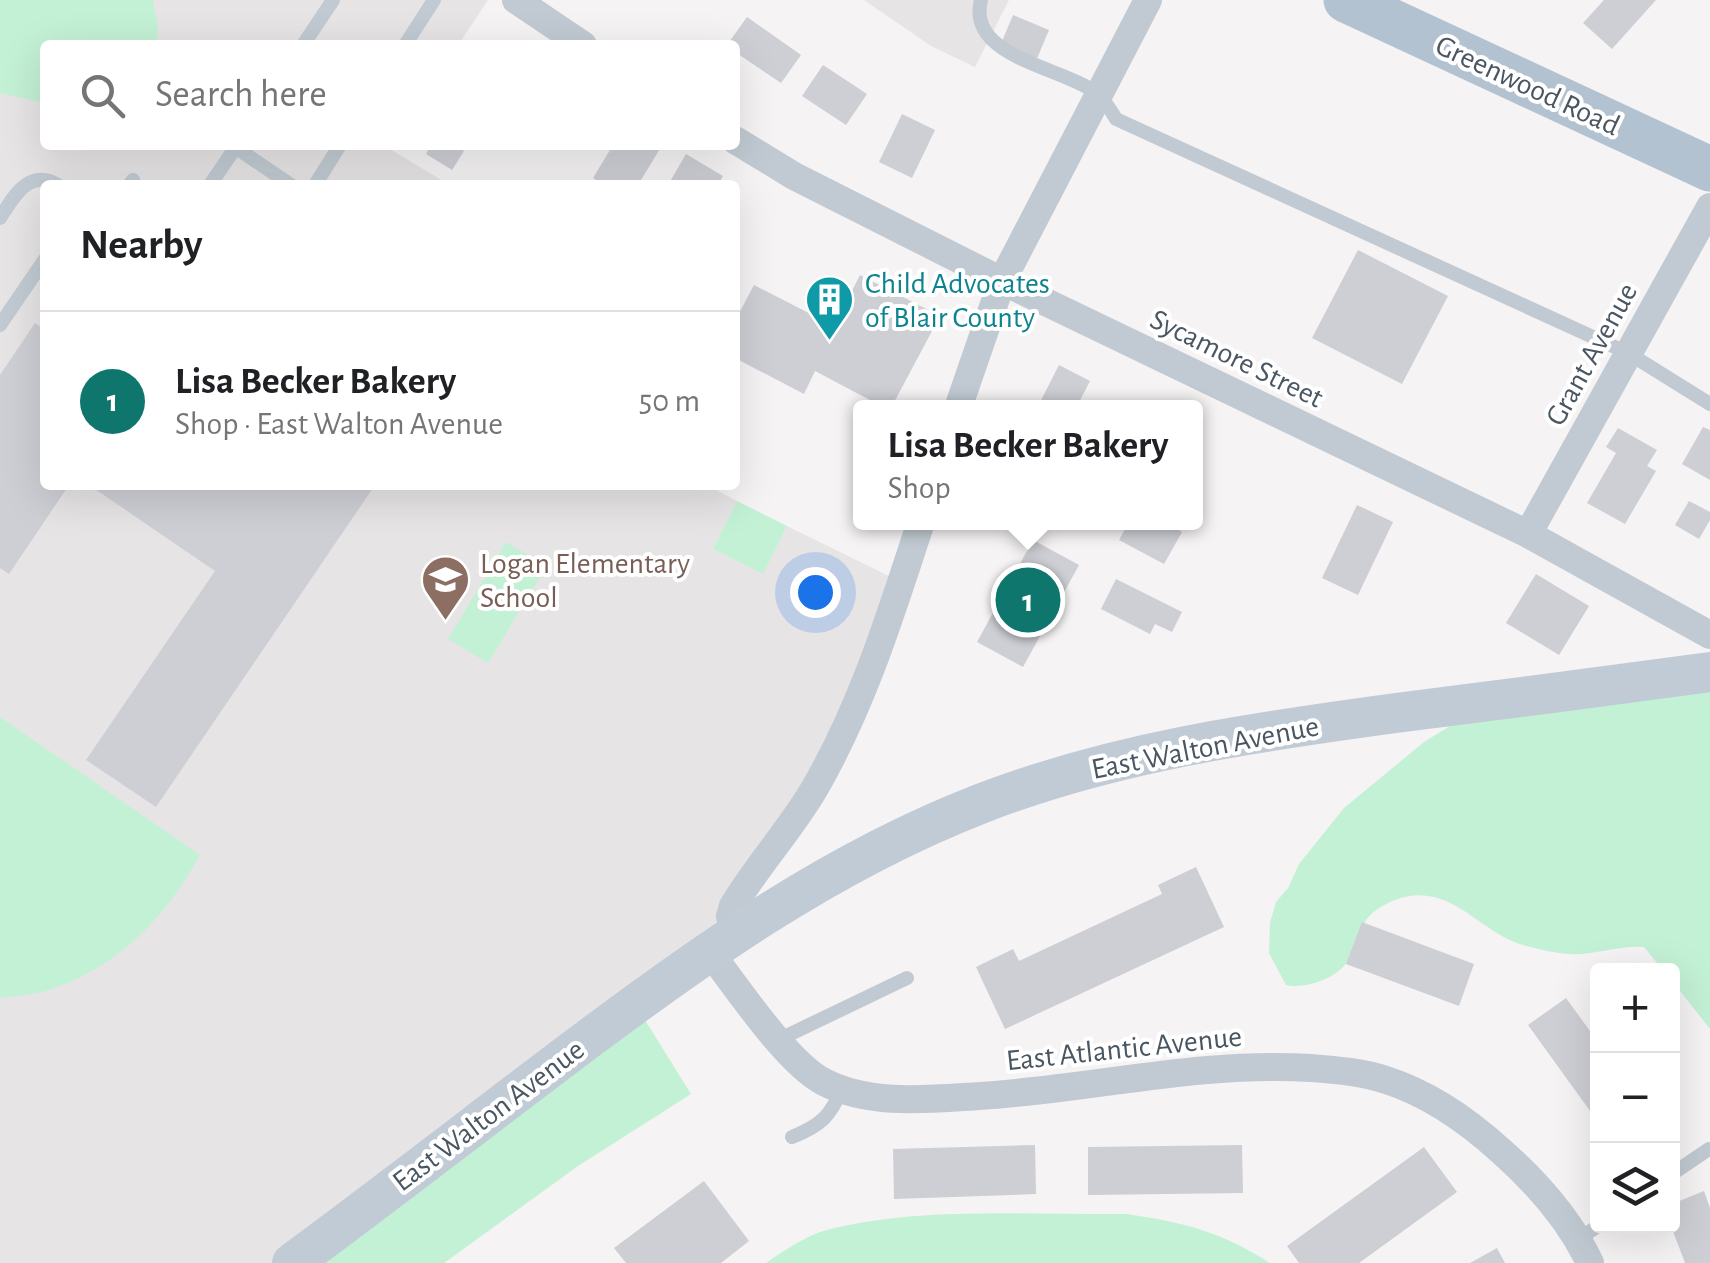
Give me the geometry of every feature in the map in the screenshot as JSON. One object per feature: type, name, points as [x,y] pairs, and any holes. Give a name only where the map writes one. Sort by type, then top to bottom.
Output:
[{"type":"main road","name":"Greenwood Road","points":[[1346,0],[1710,170]]},
{"type":"main road","name":"East Walton Avenue","points":[[292,1263],[654,989],[780,903],[845,866],[977,805],[1164,750],[1277,729],[1710,672]]},
{"type":"street","points":[[516,0],[576,40]]},
{"type":"street","points":[[961,400],[1002,281],[1148,0]]},
{"type":"street","name":"Sycamore Street","points":[[740,143],[794,176],[1002,281],[1528,534],[1710,635]]},
{"type":"street","name":"Grant Avenue","points":[[1528,534],[1710,207]]},
{"type":"street","points":[[722,943],[733,906],[815,789],[848,725],[878,655],[919,530]]},
{"type":"street","name":"East Atlantic Avenue","points":[[722,943],[780,1040],[822,1081],[864,1096],[919,1100],[1042,1092],[1224,1066],[1332,1070],[1385,1079],[1432,1100],[1478,1130],[1589,1242]]},
{"type":"lane","points":[[306,40],[333,0]]},
{"type":"lane","points":[[408,40],[434,0]]},
{"type":"lane","points":[[981,0],[979,22],[988,38],[1099,94],[1116,119],[1628,353],[1710,404]]},
{"type":"lane","points":[[213,180],[233,150]]},
{"type":"lane","points":[[242,150],[285,180]]},
{"type":"lane","points":[[318,180],[337,150]]},
{"type":"lane","points":[[0,218],[18,190],[32,180],[40,180]]},
{"type":"lane","points":[[0,325],[40,267]]},
{"type":"lane","points":[[780,1040],[907,978]]},
{"type":"lane","points":[[792,1137],[824,1122],[834,1110],[842,1088]]},
{"type":"lane","points":[[1680,1169],[1709,1149]]},
{"type":"shaded area","name":"Logan Elementary School","points":[[0,0],[488,0],[461,40],[40,40],[40,150],[392,150],[442,180],[40,180],[40,490],[716,490],[737,501],[713,549],[763,573],[787,526],[903,583],[879,655],[729,916],[292,1263],[0,1263]]},
{"type":"shaded area","points":[[864,0],[1009,0],[975,67],[931,46]]},
{"type":"green space","points":[[0,0],[153,0],[157,40],[40,40],[40,102],[0,93]]},
{"type":"green space","points":[[737,501],[787,526],[763,574],[713,549]]},
{"type":"green space","points":[[506,542],[547,566],[488,663],[448,639]]},
{"type":"green space","points":[[1710,672],[1710,1029],[1680,991],[1680,963],[1657,963],[1644,947],[1577,954],[1523,945],[1461,909],[1429,896],[1390,902],[1370,915],[1347,962],[1328,978],[1311,984],[1286,985],[1269,953],[1270,923],[1276,902],[1288,888],[1299,864],[1344,808],[1424,742],[1473,712]]},
{"type":"green space","points":[[0,717],[200,855],[155,920],[117,954],[96,969],[46,991],[0,998]]},
{"type":"green space","points":[[635,1004],[691,1094],[578,1166],[444,1263],[293,1263]]},
{"type":"green space","points":[[976,1213],[1127,1214],[1202,1230],[1270,1263],[766,1263],[811,1236],[862,1222]]},
{"type":"building","points":[[1604,0],[1656,0],[1612,49],[1583,23]]},
{"type":"building","points":[[1013,15],[1049,30],[1036,61],[1000,46]]},
{"type":"building","points":[[747,17],[801,55],[781,83],[740,55],[740,40],[731,40]]},
{"type":"building","points":[[823,65],[867,94],[846,125],[802,96]]},
{"type":"building","points":[[902,114],[935,130],[912,178],[879,162]]},
{"type":"building","points":[[428,150],[464,151],[452,170],[426,154]]},
{"type":"building","points":[[610,150],[659,150],[641,180],[593,178]]},
{"type":"building","points":[[686,154],[723,176],[721,180],[671,180]]},
{"type":"building","points":[[1358,250],[1448,296],[1402,384],[1312,338]]},
{"type":"building","name":"Child Advocates of Blair County","points":[[860,275],[940,316],[895,400],[870,400],[815,371],[804,394],[740,361],[740,312],[754,285],[834,326]]},
{"type":"building","points":[[35,323],[40,326],[40,490],[66,490],[9,574],[0,568],[0,375]]},
{"type":"building","points":[[1059,365],[1090,381],[1080,400],[1041,400]]},
{"type":"building","points":[[1703,427],[1710,430],[1710,480],[1682,464]]},
{"type":"building","points":[[1618,428],[1657,450],[1647,466],[1656,471],[1625,524],[1587,503],[1616,453],[1606,447]]},
{"type":"building","points":[[96,490],[372,490],[156,807],[86,760],[215,571]]},
{"type":"building","points":[[1689,501],[1710,512],[1710,520],[1699,539],[1675,525]]},
{"type":"building","points":[[1357,505],[1393,522],[1358,595],[1322,578]]},
{"type":"building","points":[[1125,530],[1182,532],[1164,564],[1119,540]]},
{"type":"building","points":[[1033,540],[1079,565],[1023,667],[977,642]]},
{"type":"building","points":[[1536,574],[1589,606],[1559,655],[1506,623]]},
{"type":"building","points":[[1116,579],[1182,612],[1172,632],[1155,624],[1150,634],[1101,609]]},
{"type":"building","points":[[1196,867],[1224,927],[1005,1029],[976,967],[1013,949],[1019,961],[1162,894],[1158,885]]},
{"type":"building","points":[[1362,922],[1474,964],[1459,1006],[1346,964]]},
{"type":"building","points":[[1566,998],[1590,1031],[1590,1111],[1528,1025]]},
{"type":"building","points":[[1035,1145],[1036,1194],[894,1199],[893,1149]]},
{"type":"building","points":[[1242,1145],[1243,1193],[1088,1195],[1088,1147]]},
{"type":"building","points":[[1424,1147],[1457,1192],[1359,1263],[1299,1263],[1287,1246]]},
{"type":"building","points":[[704,1181],[749,1241],[721,1263],[626,1263],[614,1248]]},
{"type":"building","points":[[1704,1191],[1710,1208],[1710,1263],[1685,1263],[1674,1233],[1680,1233],[1680,1201]]},
{"type":"building","points":[[1497,1248],[1505,1263],[1470,1263]]},
{"type":"place","name":"Child Advocates of Blair County","points":[[830,342]]},
{"type":"place","name":"Lisa Becker Bakery","points":[[1028,600]]},
{"type":"place","name":"Logan Elementary School","points":[[445,622]]}]
